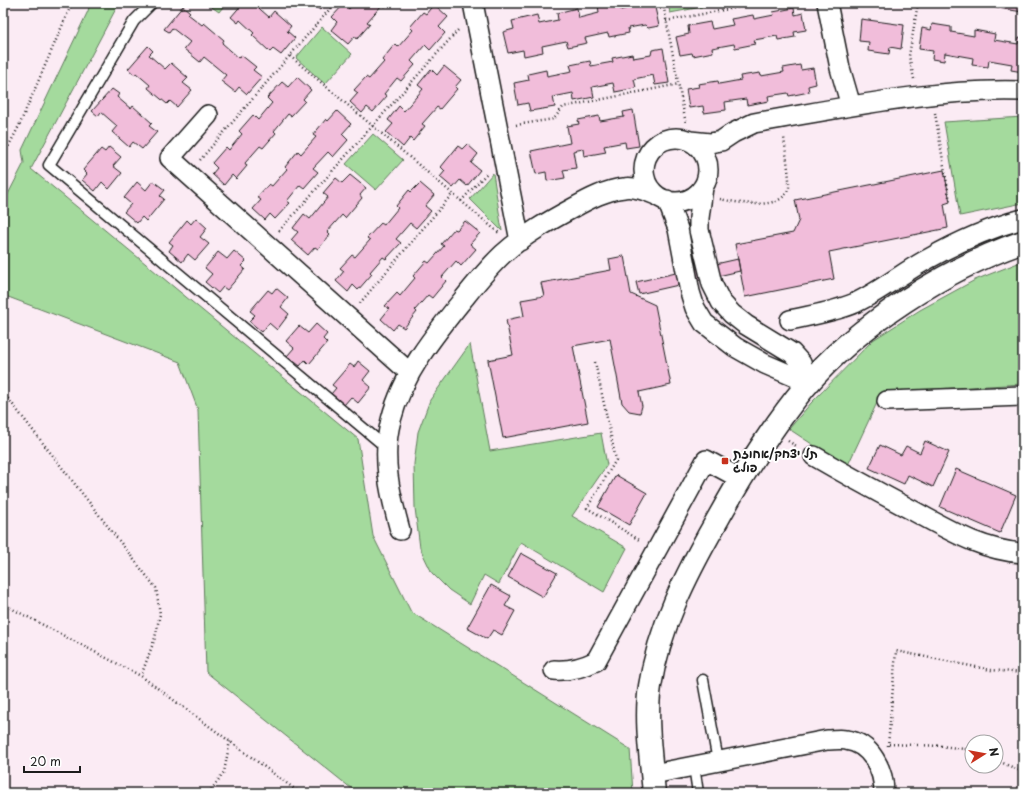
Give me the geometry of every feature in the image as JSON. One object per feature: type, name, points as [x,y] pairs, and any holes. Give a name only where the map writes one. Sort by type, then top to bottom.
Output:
[{"type":"street","points":[[474,3],[503,154],[517,243]]},
{"type":"street","points":[[827,3],[840,68],[851,106]]},
{"type":"street","points":[[611,190],[646,159],[659,143],[669,139],[680,138],[690,141],[710,143],[721,141],[733,133],[754,123],[851,106],[925,95],[995,90],[1023,91]]},
{"type":"street","points":[[208,115],[170,158],[410,373]]},
{"type":"street","points":[[400,530],[392,499],[387,467],[387,448],[391,421],[399,395],[410,373],[430,342],[481,277],[503,254],[517,243],[553,219],[582,203],[611,190],[625,187],[639,189],[679,202],[694,197],[704,186],[733,133]]},
{"type":"street","points":[[690,141],[705,155],[708,164],[699,218],[699,230],[712,284],[721,302],[732,314],[746,325],[792,353],[801,363],[809,383]]},
{"type":"street","points":[[646,159],[644,170],[646,180],[661,197],[678,230],[690,292],[695,308],[704,323],[735,347],[765,364],[809,383]]},
{"type":"street","points":[[790,320],[841,308],[855,302],[927,259],[963,241],[998,226],[1023,219]]},
{"type":"street","points":[[884,793],[881,770],[872,754],[859,744],[847,740],[827,740],[694,766],[654,783],[648,718],[650,688],[656,655],[667,622],[682,587],[706,539],[741,479],[781,418],[809,383],[834,357],[858,336],[894,309],[949,275],[988,256],[1023,242]]},
{"type":"street","points":[[887,401],[1023,396]]},
{"type":"street","points":[[814,456],[961,537],[989,548],[1007,552],[1023,553]]},
{"type":"street","points":[[554,670],[566,671],[584,667],[596,661],[706,460],[741,479]]},
{"type":"lane","points":[[152,3],[134,21],[49,165],[387,448]]},
{"type":"lane","points":[[703,680],[718,761]]},
{"type":"lane","points":[[694,766],[698,793]]},
{"type":"path","points":[[3,157],[20,126],[72,3]]},
{"type":"path","points":[[188,174],[335,3]]},
{"type":"path","points":[[663,3],[690,141]]},
{"type":"path","points":[[666,21],[760,3]]},
{"type":"path","points":[[918,3],[909,56],[925,95],[950,202]]},
{"type":"path","points":[[267,245],[464,23]]},
{"type":"path","points":[[290,56],[461,201],[517,243]]},
{"type":"path","points":[[498,128],[554,119],[562,107],[679,84]]},
{"type":"path","points":[[704,186],[754,205],[781,200],[789,186],[782,118]]},
{"type":"path","points":[[461,201],[503,154]]},
{"type":"path","points":[[347,317],[453,194]]},
{"type":"path","points":[[595,362],[616,460],[587,508],[656,551]]},
{"type":"path","points":[[3,392],[156,588],[160,614],[155,638],[141,676]]},
{"type":"path","points":[[3,604],[141,676],[300,793]]},
{"type":"path","points":[[881,770],[889,744],[896,651],[991,670],[1023,673]]},
{"type":"path","points":[[209,793],[224,772],[230,741]]},
{"type":"path","points":[[889,744],[942,746],[964,749]]},
{"type":"path","points":[[1004,764],[1023,772]]},
{"type":"green space","points":[[90,3],[119,3],[31,169],[358,439],[373,536],[411,612],[630,749],[633,793],[357,793],[206,672],[198,410],[180,362],[3,295],[3,204],[24,163],[22,150],[88,11]]},
{"type":"green space","points":[[206,3],[226,3],[219,12]]},
{"type":"green space","points":[[668,3],[706,3],[707,6],[670,13]]},
{"type":"green space","points":[[322,27],[352,54],[325,84],[296,58]]},
{"type":"green space","points":[[1023,117],[1023,203],[960,216],[944,122]]},
{"type":"green space","points":[[373,134],[403,160],[376,190],[346,164]]},
{"type":"green space","points":[[493,173],[502,231],[470,199]]},
{"type":"green space","points":[[1023,261],[1023,384],[882,392],[847,467],[789,429],[811,403],[873,340],[920,310],[975,280]]},
{"type":"green space","points":[[470,344],[490,451],[601,433],[607,465],[572,516],[627,548],[604,592],[521,542],[499,584],[484,575],[470,604],[449,590],[432,573],[420,548],[415,508],[414,464],[418,432],[430,400]]},
{"type":"building","points":[[243,3],[253,3],[269,17],[274,11],[291,26],[287,31],[295,38],[281,55],[273,49],[270,52],[252,35],[254,33],[240,20],[238,23],[231,17]]},
{"type":"building","points":[[301,3],[311,3],[307,8]]},
{"type":"building","points":[[311,3],[326,3],[320,10]]},
{"type":"building","points":[[354,3],[388,3],[385,7],[382,5],[367,22],[370,24],[357,39],[355,36],[348,44],[331,30],[337,22],[332,17],[344,4],[349,9]]},
{"type":"building","points":[[619,3],[621,10],[639,5],[639,3],[654,3],[659,26],[648,28],[645,25],[628,28],[629,33],[609,37],[608,33],[585,38],[587,43],[568,47],[566,41],[542,46],[543,52],[524,56],[523,50],[508,53],[503,32],[514,29],[512,21],[537,15],[539,24],[558,20],[557,13],[577,8],[579,18],[599,13],[598,4]]},
{"type":"building","points":[[1023,3],[1023,12],[972,4]]},
{"type":"building","points":[[434,4],[448,17],[439,27],[445,33],[430,50],[425,45],[411,61],[415,65],[401,81],[397,78],[384,94],[387,96],[373,112],[367,107],[362,113],[350,102],[358,93],[354,90],[366,77],[369,79],[384,62],[382,60],[395,44],[398,47],[413,30],[410,27],[423,12],[426,14]]},
{"type":"building","points":[[183,6],[190,12],[188,14],[202,25],[204,23],[224,40],[222,43],[239,58],[241,55],[256,67],[253,70],[262,77],[247,94],[239,87],[235,92],[221,81],[226,75],[204,57],[200,62],[184,49],[190,42],[172,28],[169,32],[164,29]]},
{"type":"building","points":[[794,8],[795,15],[803,13],[806,30],[794,32],[795,37],[778,40],[777,36],[754,40],[755,44],[735,48],[734,44],[712,48],[713,52],[693,56],[692,53],[680,55],[676,37],[689,34],[688,26],[710,22],[712,29],[733,25],[731,19],[753,15],[754,19],[774,15],[773,12]]},
{"type":"building","points":[[861,19],[904,25],[901,49],[890,47],[889,54],[868,51],[869,42],[859,41]]},
{"type":"building","points":[[932,24],[951,27],[951,32],[974,36],[974,30],[995,34],[994,40],[1018,44],[1019,37],[1023,38],[1023,72],[1011,70],[1012,64],[989,60],[988,67],[972,65],[973,58],[945,53],[944,61],[932,59],[933,51],[919,49],[922,28],[931,30]]},
{"type":"building","points":[[148,46],[153,51],[149,55],[165,69],[171,63],[188,78],[183,83],[192,90],[177,107],[170,101],[167,104],[148,88],[150,85],[136,73],[135,75],[128,69]]},
{"type":"building","points":[[663,48],[669,83],[655,85],[653,75],[634,79],[636,88],[615,92],[613,83],[592,87],[594,97],[574,101],[573,93],[553,97],[555,107],[530,111],[528,103],[518,105],[514,83],[529,80],[528,74],[546,70],[547,76],[572,71],[570,65],[590,61],[591,66],[613,62],[612,58],[632,54],[633,58],[651,55],[652,50]]},
{"type":"building","points":[[800,65],[801,70],[813,68],[816,84],[808,86],[809,92],[789,96],[788,93],[768,96],[769,101],[747,105],[746,99],[725,102],[726,110],[704,113],[703,106],[689,108],[686,89],[699,87],[698,84],[718,81],[719,84],[741,80],[740,76],[760,73],[761,76],[784,72],[783,68]]},
{"type":"building","points":[[444,66],[461,80],[455,87],[457,89],[440,109],[437,107],[422,124],[425,126],[413,141],[410,138],[403,147],[386,132],[393,124],[388,120],[399,106],[404,111],[423,89],[418,85],[431,69],[437,75]]},
{"type":"building","points":[[297,77],[311,90],[303,99],[305,101],[291,116],[288,114],[274,131],[276,133],[263,148],[260,146],[245,163],[247,166],[236,179],[232,175],[224,185],[212,174],[217,168],[212,163],[226,147],[229,150],[242,134],[239,131],[253,115],[258,120],[272,103],[267,98],[282,82],[288,87]]},
{"type":"building","points":[[112,89],[119,94],[117,97],[131,109],[133,106],[152,123],[149,126],[157,132],[142,149],[133,142],[129,147],[112,132],[117,126],[101,112],[98,116],[92,111]]},
{"type":"building","points":[[633,110],[639,146],[626,148],[625,142],[604,146],[606,152],[584,156],[583,149],[573,151],[576,168],[563,170],[565,178],[547,181],[546,172],[536,174],[531,151],[570,143],[567,126],[579,124],[578,120],[599,116],[600,121],[624,117],[623,112]]},
{"type":"building","points":[[337,111],[351,124],[342,134],[348,140],[333,157],[328,152],[313,168],[318,172],[304,188],[300,185],[287,201],[290,203],[275,219],[270,214],[265,220],[253,209],[261,200],[257,197],[269,184],[272,186],[287,169],[285,167],[298,151],[301,154],[316,137],[313,135],[326,119],[328,121]]},
{"type":"building","points":[[467,144],[478,154],[471,163],[480,170],[467,186],[460,180],[453,188],[440,177],[445,171],[441,167],[458,146],[462,149]]},
{"type":"building","points":[[109,147],[121,157],[113,166],[122,173],[109,189],[102,182],[95,191],[82,180],[87,174],[83,170],[101,149],[105,152]]},
{"type":"building","points":[[944,170],[950,202],[944,204],[948,228],[829,252],[834,279],[745,297],[735,244],[793,233],[799,220],[795,200]]},
{"type":"building","points":[[350,175],[366,188],[360,195],[362,198],[345,218],[342,215],[327,232],[330,235],[318,249],[315,247],[308,255],[291,240],[298,232],[293,228],[304,214],[310,219],[328,197],[323,193],[336,178],[342,183]]},
{"type":"building","points":[[153,181],[165,190],[160,196],[164,199],[146,221],[142,217],[137,223],[124,212],[131,204],[124,198],[137,182],[146,190]]},
{"type":"building","points":[[420,183],[434,195],[425,206],[431,211],[416,228],[410,223],[396,239],[401,243],[386,259],[383,257],[370,272],[372,274],[358,290],[353,285],[348,292],[336,281],[344,271],[340,268],[352,255],[355,257],[370,240],[367,238],[381,223],[384,225],[398,208],[396,206],[409,190],[411,192]]},
{"type":"building","points":[[196,218],[207,228],[200,237],[209,244],[195,260],[188,254],[182,262],[169,251],[173,245],[169,242],[187,220],[191,224]]},
{"type":"building","points":[[465,221],[480,233],[470,244],[476,249],[461,266],[456,261],[442,277],[446,281],[432,298],[428,295],[415,310],[417,312],[404,328],[398,324],[393,330],[381,319],[389,309],[385,306],[397,293],[400,296],[415,278],[413,276],[426,261],[429,263],[444,246],[441,244],[454,229],[457,230]]},
{"type":"building","points":[[234,251],[246,261],[241,266],[245,269],[227,290],[223,287],[218,293],[205,282],[212,274],[205,268],[218,252],[227,259]]},
{"type":"building","points":[[624,256],[631,294],[655,305],[671,385],[639,392],[642,406],[640,413],[629,411],[622,403],[610,339],[573,346],[588,422],[503,438],[488,360],[513,355],[506,320],[524,316],[521,300],[544,296],[541,283],[611,270],[609,259]]},
{"type":"building","points":[[738,259],[740,271],[639,294],[636,282]]},
{"type":"building","points":[[276,288],[288,298],[281,307],[289,314],[277,330],[269,323],[262,332],[249,321],[255,315],[250,311],[268,290],[272,293]]},
{"type":"building","points":[[316,324],[327,334],[323,339],[327,343],[309,364],[305,360],[300,366],[287,356],[294,348],[286,341],[299,326],[308,333]]},
{"type":"building","points":[[358,361],[370,371],[363,380],[371,387],[358,403],[351,397],[344,405],[331,394],[336,388],[332,385],[350,364],[354,367]]},
{"type":"building","points":[[925,441],[949,452],[933,487],[908,475],[904,484],[869,468],[880,445],[901,455],[906,446],[920,453]]},
{"type":"building","points":[[956,469],[1016,495],[1000,533],[940,507]]},
{"type":"building","points":[[616,475],[647,493],[629,525],[598,507]]},
{"type":"building","points":[[521,553],[557,573],[543,597],[508,577]]},
{"type":"building","points":[[491,585],[511,596],[505,606],[515,611],[502,635],[493,630],[487,639],[467,628]]},
{"type":"place","name":"תל יצחק/אחוזת פולג","points":[[725,461]]}]
